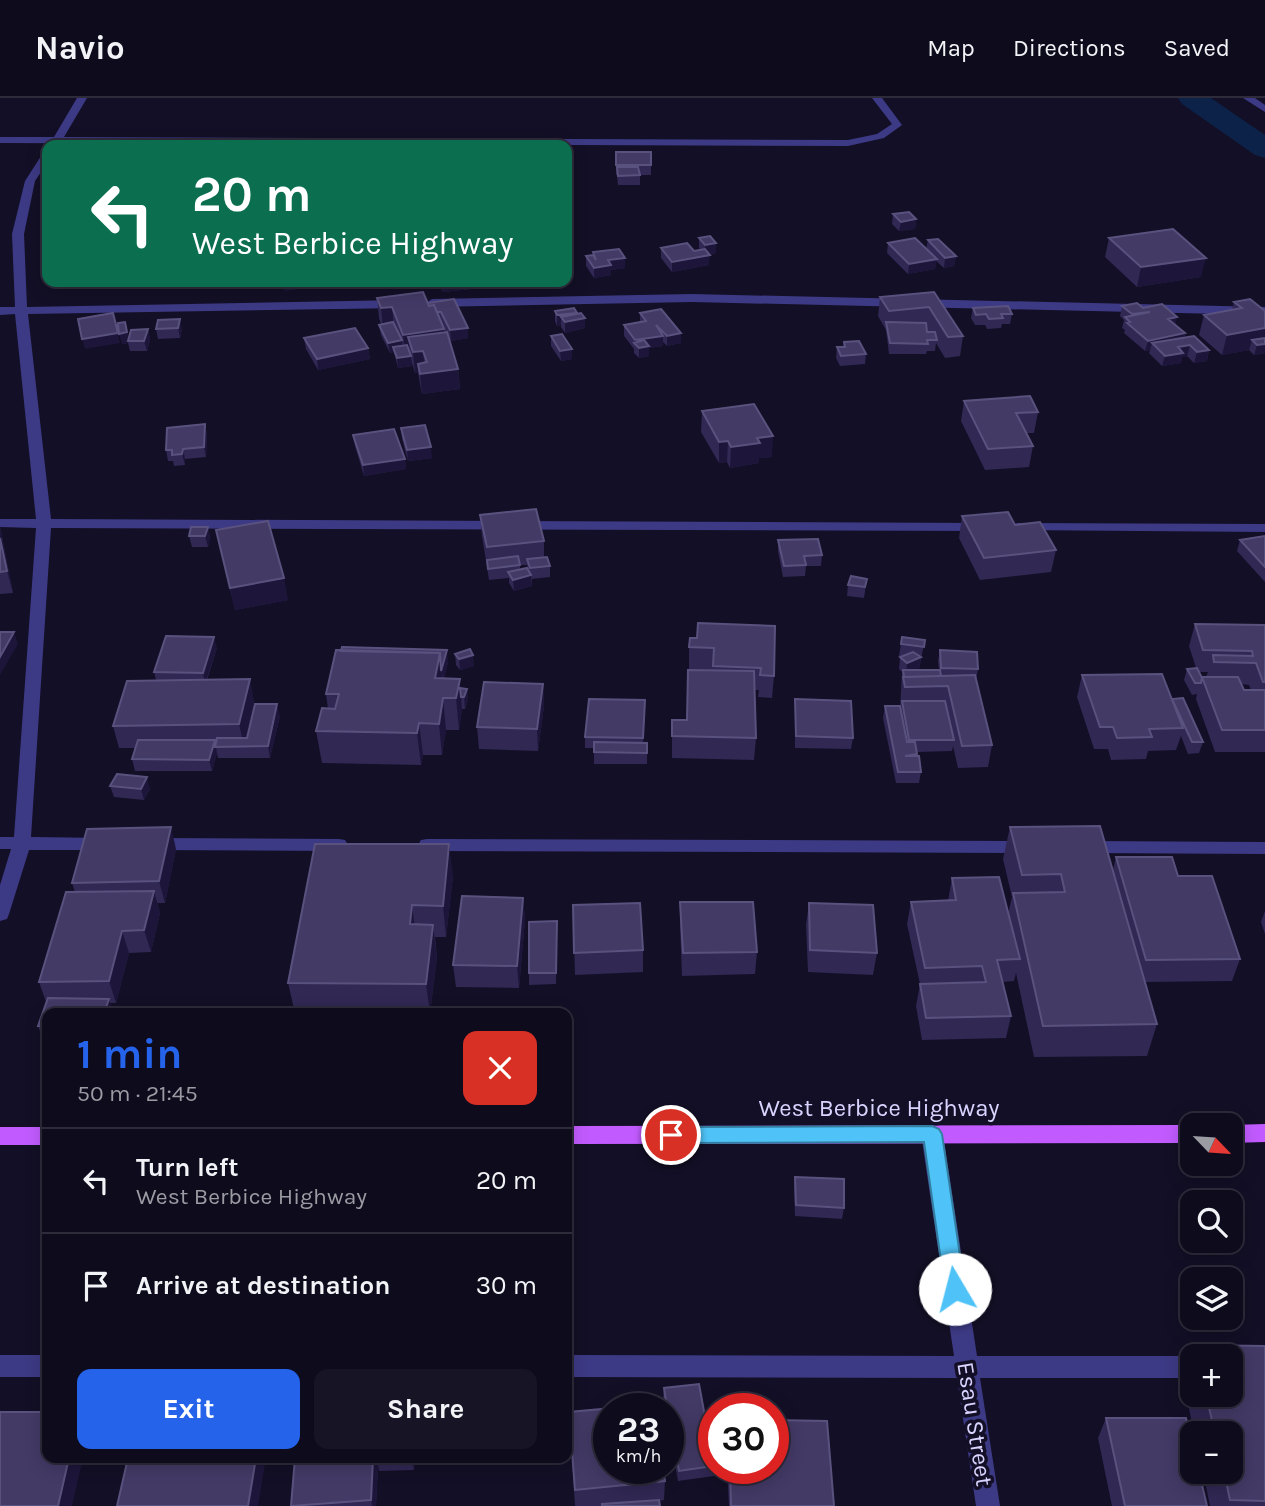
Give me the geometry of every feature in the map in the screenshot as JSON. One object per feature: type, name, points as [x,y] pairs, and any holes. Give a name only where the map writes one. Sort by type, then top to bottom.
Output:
[{"type":"main road","points":[[1243,1133],[1265,1133]]},
{"type":"main road","name":"West Berbice Highway","points":[[572,1135],[1180,1134]]},
{"type":"main road","points":[[0,1136],[42,1136]]},
{"type":"street","points":[[57,140],[82,98]]},
{"type":"street","points":[[572,143],[848,143],[874,139],[897,125],[877,98]]},
{"type":"street","points":[[1248,98],[1265,109]]},
{"type":"street","points":[[0,140],[42,142]]},
{"type":"street","points":[[0,914],[22,844],[44,523],[22,311],[18,234],[30,181],[42,163]]},
{"type":"street","points":[[0,311],[692,298],[1265,311]]},
{"type":"street","points":[[0,523],[1265,528]]},
{"type":"street","points":[[0,844],[357,845]]},
{"type":"street","points":[[413,845],[1041,847]]},
{"type":"street","points":[[1069,847],[1265,848]]},
{"type":"street","name":"Esau Street","points":[[932,1134],[988,1506]]},
{"type":"street","points":[[0,1366],[42,1366]]},
{"type":"street","points":[[572,1366],[1180,1367]]},
{"type":"building","points":[[616,152],[651,152],[651,165],[616,165]]},
{"type":"building","points":[[617,167],[638,167],[640,175],[618,176]]},
{"type":"building","points":[[909,212],[916,219],[901,222],[893,214]]},
{"type":"building","points":[[1173,229],[1206,258],[1141,267],[1109,238]]},
{"type":"building","points":[[710,236],[716,243],[705,245],[699,238]]},
{"type":"building","points":[[915,238],[937,259],[909,264],[888,243]]},
{"type":"building","points":[[938,239],[956,256],[945,258],[928,240]]},
{"type":"building","points":[[687,243],[694,251],[705,249],[710,255],[672,262],[661,248]]},
{"type":"building","points":[[619,249],[625,258],[608,260],[611,265],[594,268],[586,256],[593,255],[596,260],[593,252]]},
{"type":"building","points":[[423,292],[429,306],[434,305],[444,329],[403,335],[392,307],[381,308],[377,298]]},
{"type":"building","points":[[934,292],[963,336],[948,337],[929,307],[889,311],[880,297]]},
{"type":"building","points":[[454,299],[468,328],[450,330],[441,312],[437,312],[434,305],[429,306],[428,303]]},
{"type":"building","points":[[1250,299],[1265,311],[1265,328],[1227,335],[1204,315],[1242,308],[1234,302]]},
{"type":"building","points":[[1137,303],[1143,308],[1162,304],[1177,317],[1168,319],[1185,333],[1148,341],[1127,323],[1130,322],[1125,317],[1150,312],[1132,314],[1122,306]]},
{"type":"building","points":[[1008,306],[1012,314],[1001,314],[1003,318],[989,319],[986,314],[976,315],[973,308]]},
{"type":"building","points":[[574,308],[577,313],[557,315],[555,311]]},
{"type":"building","points":[[661,309],[681,333],[667,336],[656,325],[663,336],[635,340],[624,325],[646,321],[640,313]]},
{"type":"building","points":[[113,313],[118,333],[82,339],[78,319]]},
{"type":"building","points":[[581,313],[585,318],[565,322],[561,317]]},
{"type":"building","points":[[180,319],[178,328],[156,329],[158,320]]},
{"type":"building","points":[[125,322],[127,332],[119,334],[118,323]]},
{"type":"building","points":[[393,322],[402,340],[388,343],[379,325]]},
{"type":"building","points":[[886,322],[926,323],[927,332],[935,332],[937,340],[927,340],[928,344],[890,343]]},
{"type":"building","points":[[355,328],[368,348],[317,359],[304,338]]},
{"type":"building","points":[[148,329],[144,341],[128,341],[131,330]]},
{"type":"building","points":[[447,332],[458,369],[420,374],[418,364],[427,362],[423,351],[413,352],[408,337]]},
{"type":"building","points":[[562,334],[572,349],[560,351],[551,336]]},
{"type":"building","points":[[1194,336],[1209,350],[1197,352],[1190,345],[1178,347],[1183,353],[1165,356],[1152,343]]},
{"type":"building","points":[[1265,338],[1265,344],[1257,345],[1252,340]]},
{"type":"building","points":[[644,340],[649,346],[639,348],[634,343]]},
{"type":"building","points":[[859,341],[866,354],[841,356],[837,347],[845,347],[844,342]]},
{"type":"building","points":[[407,345],[411,356],[397,358],[393,347]]},
{"type":"building","points":[[1030,396],[1038,412],[1016,413],[1033,446],[988,449],[964,401]]},
{"type":"building","points":[[754,404],[773,436],[757,438],[760,443],[731,447],[728,441],[719,442],[702,411]]},
{"type":"building","points":[[205,424],[204,447],[183,449],[182,454],[172,455],[172,450],[166,450],[167,428]]},
{"type":"building","points":[[425,425],[431,447],[407,450],[401,428]]},
{"type":"building","points":[[394,429],[405,459],[363,465],[353,435]]},
{"type":"building","points":[[536,509],[544,541],[487,547],[480,515]]},
{"type":"building","points":[[1008,512],[1015,525],[1040,522],[1056,550],[984,558],[962,516]]},
{"type":"building","points":[[268,521],[284,578],[230,588],[216,530]]},
{"type":"building","points":[[191,527],[208,527],[205,536],[189,536]]},
{"type":"building","points":[[1265,536],[1265,567],[1240,540]]},
{"type":"building","points":[[0,538],[7,571],[0,572]]},
{"type":"building","points":[[818,539],[822,555],[804,556],[806,565],[784,566],[778,540]]},
{"type":"building","points":[[518,556],[520,565],[488,569],[487,560]]},
{"type":"building","points":[[547,557],[550,566],[530,568],[527,559]]},
{"type":"building","points":[[527,568],[531,575],[513,580],[508,572]]},
{"type":"building","points":[[851,576],[867,579],[865,587],[848,585]]},
{"type":"building","points":[[698,623],[775,626],[774,676],[760,675],[761,668],[713,666],[714,648],[689,647],[690,638],[697,638]]},
{"type":"building","points":[[1195,624],[1265,625],[1265,682],[1256,663],[1214,662],[1213,655],[1253,656],[1252,651],[1203,650]]},
{"type":"building","points":[[0,632],[14,632],[0,657]]},
{"type":"building","points":[[166,636],[214,637],[203,673],[154,672]]},
{"type":"building","points":[[902,637],[925,640],[924,647],[901,644]]},
{"type":"building","points":[[342,647],[447,650],[441,671],[440,653],[341,651]]},
{"type":"building","points":[[470,649],[473,655],[459,659],[455,654]]},
{"type":"building","points":[[336,650],[440,653],[435,678],[460,679],[456,698],[443,698],[439,724],[419,723],[417,733],[316,731],[322,708],[335,709],[339,694],[326,694]]},
{"type":"building","points":[[940,650],[977,652],[978,669],[941,668]]},
{"type":"building","points":[[913,652],[921,657],[907,663],[900,657]]},
{"type":"building","points":[[1197,668],[1202,678],[1201,683],[1195,683],[1187,669]]},
{"type":"building","points":[[688,670],[754,671],[756,738],[672,736],[672,720],[687,720]]},
{"type":"building","points":[[903,670],[940,670],[941,676],[904,677]]},
{"type":"building","points":[[1162,674],[1183,728],[1149,729],[1152,737],[1117,738],[1113,727],[1100,727],[1082,675]]},
{"type":"building","points":[[975,675],[992,745],[962,746],[948,686],[905,687],[903,677]]},
{"type":"building","points":[[1202,677],[1238,677],[1244,690],[1265,690],[1265,730],[1222,730]]},
{"type":"building","points":[[250,679],[239,724],[113,726],[127,681]]},
{"type":"building","points":[[484,682],[543,684],[537,729],[477,727]]},
{"type":"building","points":[[460,688],[467,689],[464,697],[461,697]]},
{"type":"building","points":[[1183,698],[1203,742],[1192,742],[1172,699]]},
{"type":"building","points":[[589,699],[645,700],[643,738],[585,737]]},
{"type":"building","points":[[795,699],[851,701],[853,738],[796,736]]},
{"type":"building","points":[[902,701],[945,701],[954,740],[909,740]]},
{"type":"building","points":[[255,704],[277,704],[268,746],[215,747],[217,738],[247,738]]},
{"type":"building","points":[[885,706],[900,706],[907,742],[915,742],[917,754],[905,756],[919,756],[921,772],[898,772]]},
{"type":"building","points":[[138,740],[215,740],[209,760],[132,759]]},
{"type":"building","points":[[594,742],[647,743],[647,753],[594,752]]},
{"type":"building","points":[[117,774],[147,777],[141,789],[110,786]]},
{"type":"building","points":[[1100,826],[1157,1024],[1043,1026],[1013,893],[1065,892],[1061,874],[1022,875],[1010,827]]},
{"type":"building","points":[[171,827],[159,881],[72,883],[87,829]]},
{"type":"building","points":[[315,844],[449,844],[443,906],[412,905],[410,924],[433,925],[426,984],[288,983]]},
{"type":"building","points":[[1116,857],[1172,857],[1178,876],[1212,876],[1240,959],[1146,960]]},
{"type":"building","points":[[999,877],[1020,959],[997,960],[1011,1016],[926,1018],[920,984],[986,982],[982,966],[925,968],[911,902],[956,900],[952,878]]},
{"type":"building","points":[[154,891],[144,930],[122,931],[109,981],[39,982],[66,892]]},
{"type":"building","points":[[462,896],[523,898],[517,966],[453,965]]},
{"type":"building","points":[[680,902],[753,902],[757,952],[683,953]]},
{"type":"building","points":[[640,903],[643,950],[574,953],[573,905]]},
{"type":"building","points":[[809,903],[873,905],[877,953],[810,950]]},
{"type":"building","points":[[557,921],[556,973],[529,973],[529,922]]},
{"type":"building","points":[[48,998],[109,999],[106,1008],[44,1008]]},
{"type":"building","points":[[795,1177],[844,1179],[844,1208],[796,1205]]},
{"type":"building","points":[[1243,1346],[1265,1346],[1265,1501],[1230,1500],[1227,1484],[1243,1484],[1243,1421],[1212,1421],[1209,1407],[1243,1407]]},
{"type":"building","points":[[699,1384],[698,1468],[684,1470],[684,1393],[665,1393],[664,1388]]},
{"type":"building","points":[[593,1410],[593,1484],[635,1484],[575,1490],[572,1412]]},
{"type":"building","points":[[0,1412],[42,1412],[42,1463],[68,1463],[58,1506],[0,1506]]},
{"type":"building","points":[[1106,1418],[1186,1418],[1187,1421],[1180,1421],[1180,1484],[1202,1484],[1207,1506],[1125,1506]]},
{"type":"building","points":[[789,1420],[827,1421],[834,1506],[731,1506],[730,1484],[789,1484]]},
{"type":"building","points":[[127,1463],[255,1463],[248,1506],[117,1506]]},
{"type":"building","points":[[295,1463],[373,1463],[371,1500],[291,1506]]},
{"type":"building","points":[[659,1500],[660,1506],[602,1506],[602,1504]]},
{"type":"waterway","points":[[1192,98],[1265,149]]},
{"type":"route","points":[[671,1135],[932,1134],[955,1289]]}]
